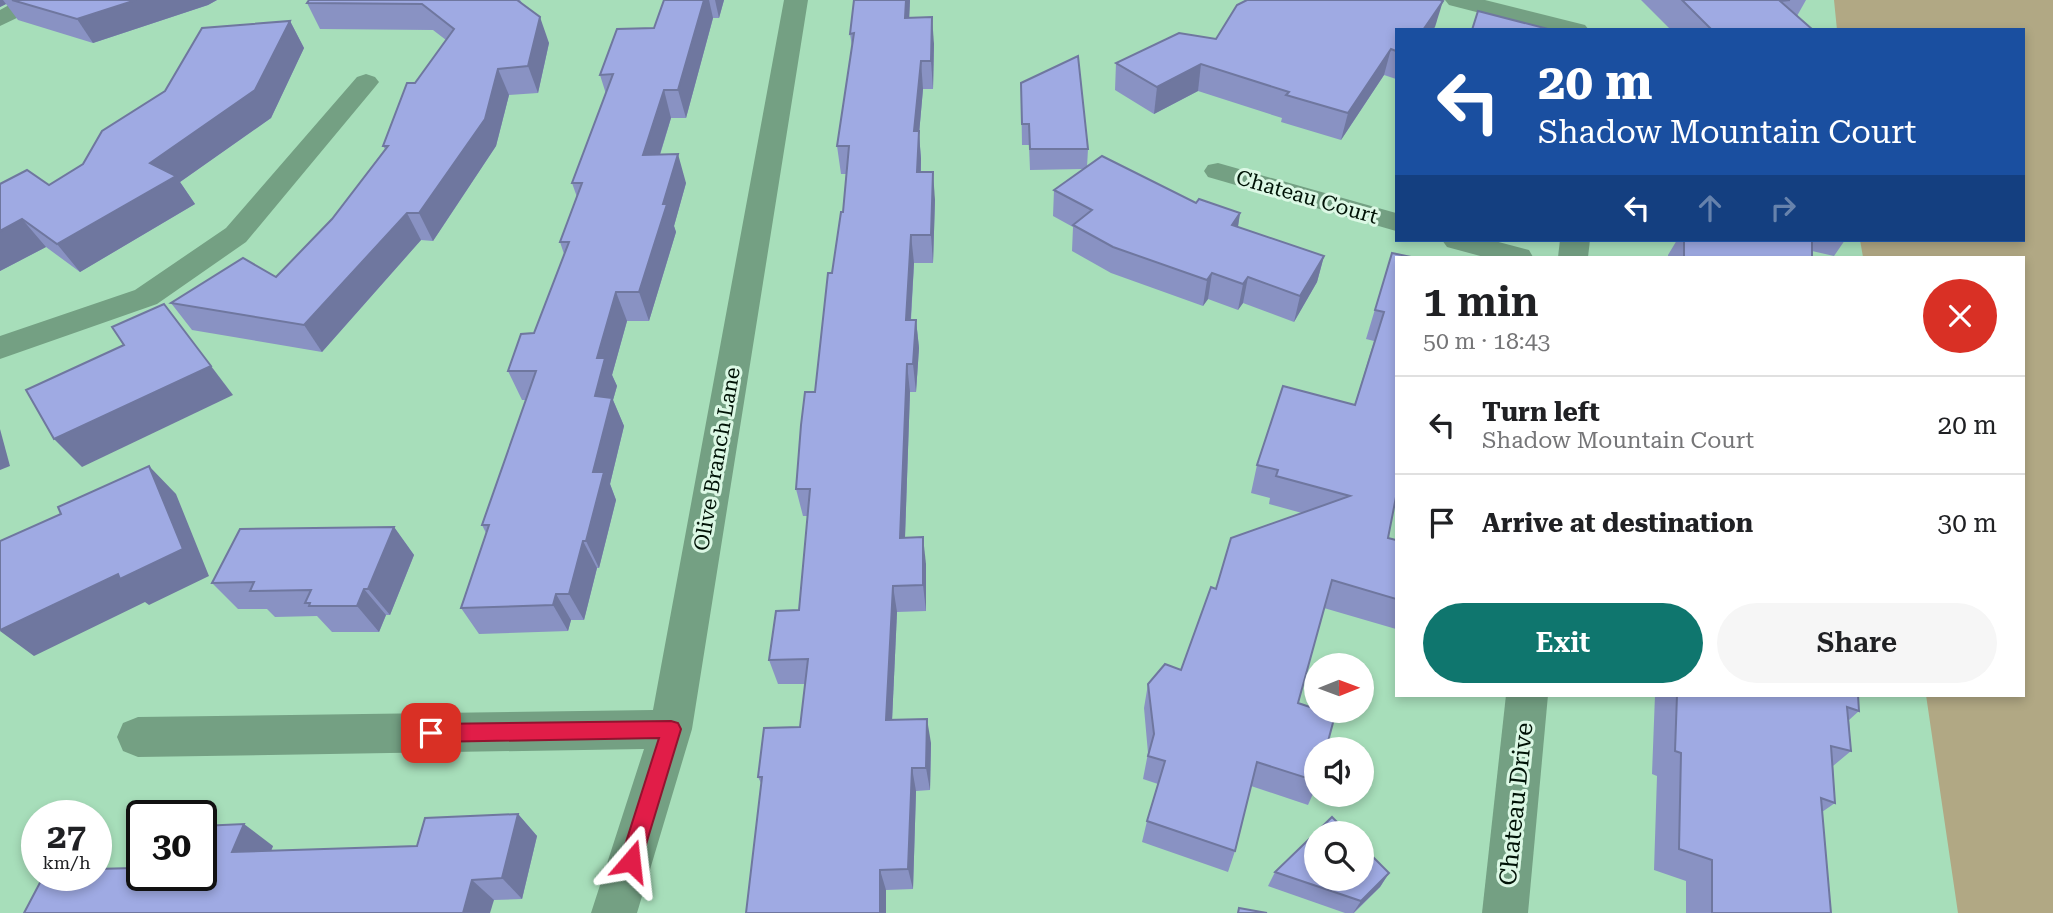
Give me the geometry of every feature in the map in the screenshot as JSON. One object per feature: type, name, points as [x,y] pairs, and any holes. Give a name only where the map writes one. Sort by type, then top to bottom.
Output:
[{"type":"street","points":[[0,19],[36,0]]},
{"type":"street","name":"Olive Branch Lane","points":[[614,913],[671,729],[796,0]]},
{"type":"street","points":[[1457,0],[1569,28]]},
{"type":"street","points":[[0,348],[146,297],[236,235],[366,82]]},
{"type":"street","name":"Chateau Court","points":[[1218,171],[1395,222]]},
{"type":"street","points":[[1464,242],[1514,256]]},
{"type":"street","name":"Chateau Drive","points":[[1505,913],[1527,697]]},
{"type":"street","points":[[138,737],[671,729]]},
{"type":"shaded area","points":[[1834,0],[2053,0],[2053,913],[1958,913],[1926,697],[2025,697],[2025,256],[1863,256],[1860,242],[2025,242],[2025,28],[1837,28]]},
{"type":"building","points":[[12,0],[136,0],[77,19]]},
{"type":"building","points":[[309,0],[517,0],[540,17],[528,66],[498,69],[485,119],[419,213],[407,213],[304,325],[171,303],[243,258],[276,277],[332,219],[388,146],[383,146],[407,83],[415,83],[454,29],[422,4],[307,3]]},
{"type":"building","points":[[664,0],[704,0],[678,90],[664,90],[643,155],[678,154],[663,204],[667,204],[639,292],[616,292],[597,358],[605,358],[595,396],[612,398],[593,472],[604,472],[569,594],[556,594],[553,605],[461,608],[489,525],[482,525],[536,371],[508,371],[521,334],[534,333],[569,242],[560,242],[582,183],[572,183],[613,74],[600,75],[617,29],[654,28]]},
{"type":"building","points":[[854,0],[906,0],[905,18],[932,17],[931,61],[921,61],[914,131],[919,131],[917,172],[933,172],[931,235],[911,235],[906,320],[916,320],[913,364],[907,364],[900,538],[923,537],[923,585],[893,586],[886,720],[927,719],[926,768],[912,768],[908,869],[880,870],[880,913],[746,913],[762,777],[758,777],[764,728],[800,727],[808,659],[769,660],[776,611],[799,610],[810,489],[796,489],[801,425],[805,392],[815,392],[828,273],[832,273],[843,212],[849,146],[837,146],[854,33],[850,34]]},
{"type":"building","points":[[1247,0],[1443,1],[1424,28],[1395,28],[1395,51],[1391,49],[1348,113],[1286,95],[1289,92],[1201,64],[1157,87],[1116,63],[1179,33],[1216,39],[1237,5]]},
{"type":"building","points":[[1682,0],[1790,0],[1780,1],[1811,28],[1710,28]]},
{"type":"building","points":[[1478,11],[1544,28],[1473,28]]},
{"type":"building","points":[[290,21],[255,90],[150,163],[176,176],[57,244],[22,219],[0,231],[0,184],[27,170],[49,185],[83,164],[102,131],[165,91],[202,28]]},
{"type":"building","points":[[1078,56],[1088,149],[1030,149],[1029,124],[1022,124],[1021,83]]},
{"type":"building","points":[[1102,156],[1196,203],[1199,199],[1240,213],[1232,225],[1324,256],[1300,296],[1248,277],[1243,284],[1212,273],[1207,280],[1113,247],[1073,225],[1092,210],[1054,190]]},
{"type":"building","points":[[1684,242],[1812,242],[1812,256],[1684,256]]},
{"type":"building","points":[[1392,253],[1406,256],[1395,256],[1395,502],[1388,538],[1395,540],[1395,599],[1332,580],[1312,653],[1304,653],[1304,681],[1298,703],[1304,705],[1304,723],[1333,723],[1329,737],[1304,737],[1304,777],[1257,762],[1235,851],[1147,821],[1165,761],[1148,756],[1154,734],[1148,684],[1165,664],[1181,670],[1211,587],[1216,589],[1231,538],[1350,496],[1276,476],[1278,470],[1257,465],[1283,386],[1355,405],[1384,312],[1375,310]]},
{"type":"building","points":[[164,304],[211,366],[54,439],[26,390],[124,345],[112,327]]},
{"type":"building","points":[[149,466],[183,549],[120,579],[118,574],[0,630],[0,541],[61,514],[58,507]]},
{"type":"building","points":[[394,527],[368,589],[364,589],[357,606],[309,606],[310,603],[305,603],[311,590],[250,591],[254,582],[212,583],[240,529]]},
{"type":"building","points":[[1677,697],[1858,697],[1859,711],[1847,707],[1851,751],[1831,746],[1835,803],[1821,798],[1831,913],[1712,913],[1712,860],[1679,849],[1681,753],[1675,751]]},
{"type":"building","points":[[518,814],[502,878],[472,880],[463,913],[24,913],[36,891],[112,891],[112,869],[126,868],[126,891],[217,891],[217,825],[244,824],[232,852],[417,846],[425,818]]},
{"type":"building","points":[[1304,844],[1304,882],[1275,872]]},
{"type":"building","points":[[1374,858],[1389,873],[1374,888]]},
{"type":"building","points":[[1331,891],[1371,891],[1361,901]]},
{"type":"building","points":[[1239,908],[1267,913],[1238,913]]},
{"type":"route","points":[[431,733],[671,729],[631,861]]}]
